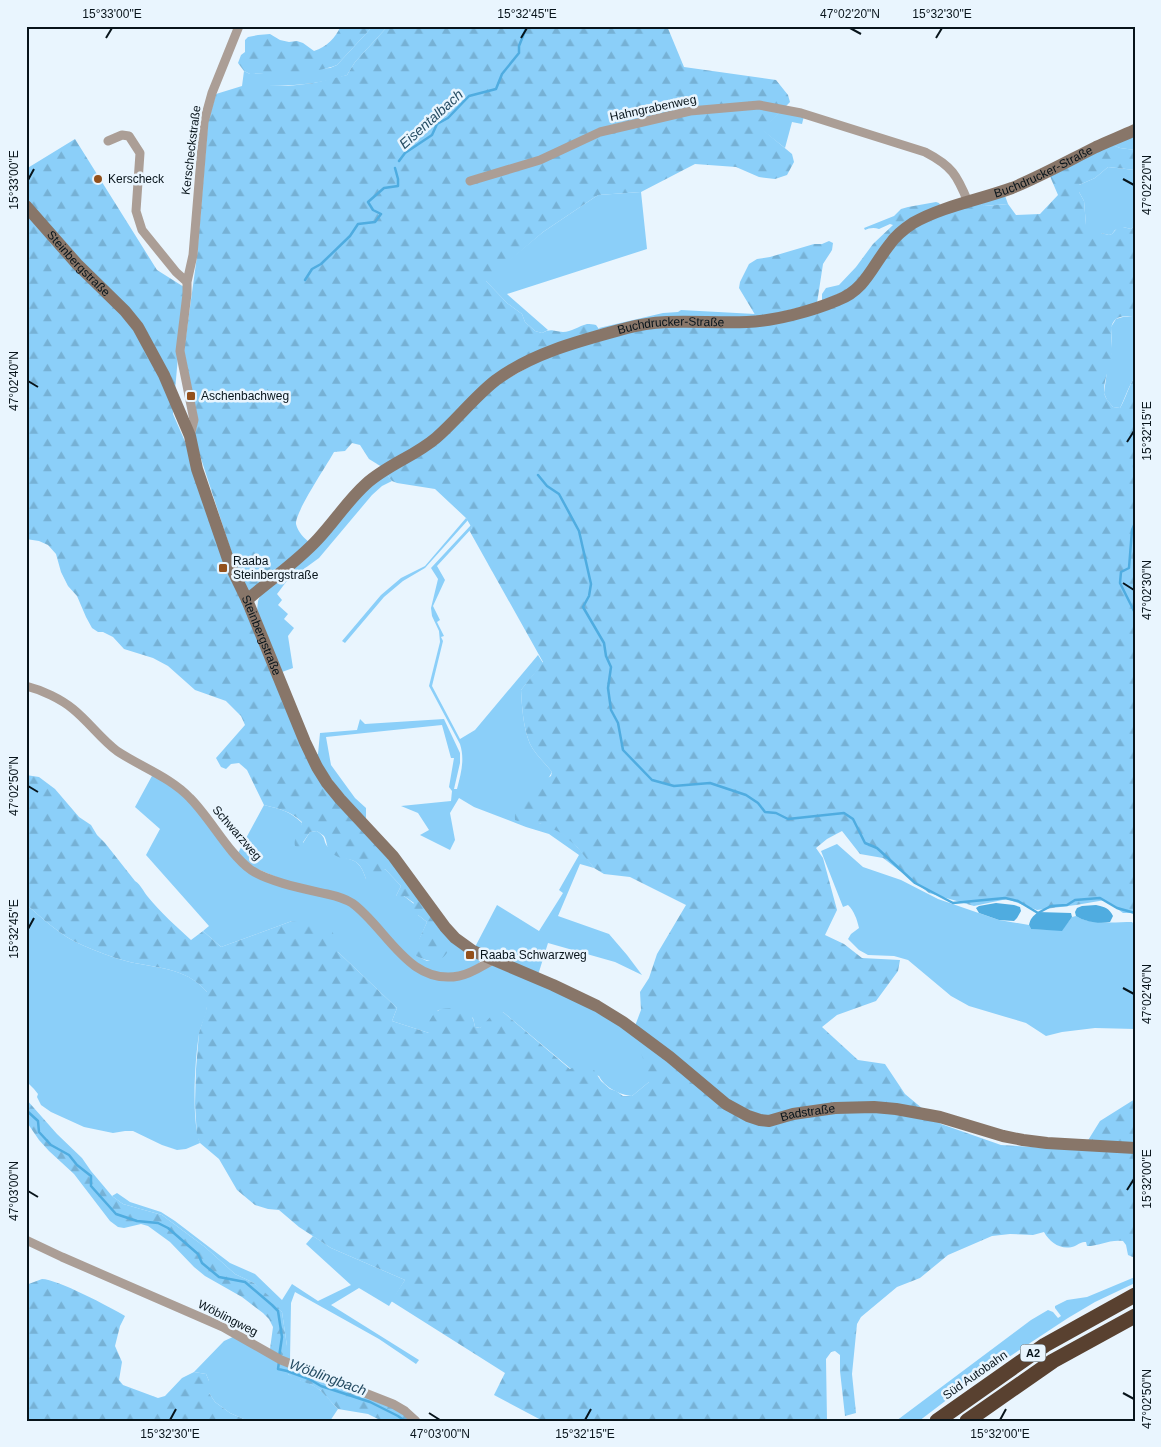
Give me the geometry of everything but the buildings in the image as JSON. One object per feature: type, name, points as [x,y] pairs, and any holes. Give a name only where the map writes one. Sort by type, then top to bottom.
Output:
[{"type":"highway","name":"Süd Autobahn","points":[[937,1421],[1045,1345],[1135,1295]]},
{"type":"highway","name":"A2","points":[[967,1421],[1053,1361],[1135,1316]]},
{"type":"street","name":"Kerscheckstraße","points":[[190,436],[194,420],[181,364],[180,351],[187,282],[193,255],[206,114],[212,93],[239,26]]},
{"type":"street","name":"Hahngrabenweg","points":[[470,180],[540,160],[600,132],[690,110],[759,105],[801,113],[925,152],[952,171],[968,202]]},
{"type":"street","name":"Buchdrucker-Straße","points":[[247,600],[307,550],[366,484],[384,470],[421,449],[434,439],[489,386],[513,369],[565,346],[640,325],[665,322],[757,321],[788,316],[834,302],[861,286],[888,245],[903,230],[936,212],[1004,190],[1036,177],[1135,130]]},
{"type":"street","points":[[108,141],[122,135],[129,136],[140,153],[136,211],[142,230],[176,272],[187,282]]},
{"type":"street","name":"Steinbergstraße","points":[[26,206],[77,264],[125,311],[138,327],[164,375],[190,436],[197,469],[230,565],[247,600],[317,767],[327,783],[392,856],[449,933],[467,947],[493,960]]},
{"type":"street","name":"Schwarzweg","points":[[26,686],[43,692],[68,705],[111,746],[183,792],[199,808],[228,845],[251,870],[269,878],[338,896],[351,902],[404,958],[414,966],[436,976],[449,977],[472,972],[493,960]]},
{"type":"street","name":"Badstraße","points":[[493,960],[554,985],[605,1011],[670,1057],[726,1104],[760,1120],[769,1121],[793,1114],[835,1108],[874,1107],[940,1117],[1023,1140],[1135,1148]]},
{"type":"street","name":"Wöblingweg","points":[[26,1240],[223,1327],[282,1360],[393,1404],[405,1411],[416,1421]]},
{"type":"green space","points":[[341,26],[373,26],[337,65],[305,72],[250,74],[244,71],[238,63],[241,55],[245,52],[245,40],[248,37],[270,34],[280,40],[303,43],[314,51],[330,42]]},
{"type":"green space","points":[[373,26],[388,26],[355,62],[347,75],[308,84],[242,86],[244,71],[250,74],[330,68],[337,65]]},
{"type":"green space","points":[[388,26],[667,26],[684,67],[776,80],[788,95],[790,102],[763,130],[792,154],[794,162],[787,175],[775,179],[759,177],[736,167],[695,164],[641,192],[598,195],[543,232],[486,281],[507,303],[522,314],[525,322],[535,331],[542,333],[550,330],[566,332],[589,324],[596,325],[601,332],[540,353],[432,437],[382,467],[369,459],[360,445],[352,443],[345,451],[334,452],[297,518],[298,530],[310,543],[247,600],[194,437],[198,420],[184,351],[197,256],[208,122],[216,94],[242,86],[288,86],[314,83],[347,75],[355,62]]},
{"type":"green space","points":[[781,111],[804,116],[802,124],[792,122],[785,148],[762,130]]},
{"type":"green space","points":[[1135,133],[1135,150],[1120,148],[1110,144]]},
{"type":"green space","points":[[75,139],[157,270],[184,287],[173,414],[197,469],[302,743],[390,858],[440,930],[450,948],[443,958],[439,960],[425,960],[414,955],[415,948],[427,922],[418,915],[412,915],[409,909],[414,903],[404,896],[400,900],[396,896],[401,886],[385,869],[376,879],[366,879],[358,864],[350,859],[335,855],[327,846],[324,836],[317,831],[310,832],[299,848],[295,846],[295,840],[302,822],[289,813],[264,805],[247,770],[239,763],[231,764],[226,769],[221,767],[216,758],[245,725],[241,716],[226,701],[195,690],[168,666],[153,658],[124,649],[113,637],[92,628],[77,596],[68,586],[61,572],[56,554],[48,545],[26,539],[26,169]]},
{"type":"green space","points":[[1110,144],[1120,148],[1135,150],[1135,170],[1108,167],[1095,178],[1079,185],[1079,192],[1084,201],[1086,233],[1109,235],[1119,226],[1131,229],[1135,226],[1135,317],[1120,317],[1113,322],[1111,330],[1111,358],[1104,393],[1113,407],[1120,408],[1135,377],[1135,913],[1123,913],[1105,900],[1037,910],[1007,899],[974,906],[929,893],[883,858],[860,854],[842,831],[827,839],[816,848],[823,858],[837,910],[825,935],[844,944],[862,958],[900,960],[898,971],[876,1001],[837,1015],[822,1027],[858,1060],[885,1064],[905,1094],[941,1124],[1001,1145],[1082,1150],[1100,1121],[1135,1099],[1135,1258],[1128,1255],[1123,1241],[1087,1246],[1086,1242],[1084,1242],[1075,1246],[1061,1247],[1053,1243],[1044,1232],[1033,1235],[1010,1234],[992,1236],[948,1255],[920,1278],[897,1287],[861,1317],[857,1324],[852,1374],[856,1413],[845,1416],[840,1355],[835,1351],[831,1352],[826,1359],[827,1421],[543,1421],[494,1395],[505,1373],[391,1301],[405,1280],[331,1248],[299,1227],[279,1210],[255,1205],[237,1190],[219,1159],[200,1143],[197,1136],[195,1104],[196,1069],[199,1033],[207,1007],[207,992],[189,977],[179,973],[120,959],[74,941],[52,927],[26,904],[26,775],[39,777],[55,789],[79,817],[91,825],[146,895],[191,940],[203,931],[221,947],[292,921],[332,929],[338,952],[397,1008],[392,1021],[429,1033],[427,1025],[439,1010],[447,1008],[465,1011],[472,1017],[475,1027],[480,1028],[494,1013],[503,1012],[570,1069],[581,1064],[594,1070],[601,1081],[610,1089],[623,1096],[632,1096],[649,1082],[648,1073],[636,1039],[635,1026],[641,1010],[640,992],[649,978],[657,954],[686,905],[630,877],[604,874],[594,868],[577,847],[561,833],[549,827],[539,823],[523,823],[515,820],[515,812],[521,798],[531,788],[551,776],[552,772],[530,744],[524,724],[522,703],[521,690],[543,662],[469,530],[472,528],[466,518],[435,489],[397,483],[392,481],[385,472],[491,388],[543,359],[631,329],[728,325],[834,305],[890,247],[913,227],[977,202],[985,206],[1008,204],[1016,215],[1040,214],[1058,195],[1049,174]]},
{"type":"green space","points":[[1108,167],[1135,170],[1135,226],[1131,229],[1123,227],[1109,235],[1085,233],[1084,201],[1079,192],[1079,185],[1095,178]]},
{"type":"green space","points":[[641,192],[647,249],[507,294],[548,330],[542,333],[535,331],[525,322],[522,314],[507,303],[485,280],[543,232],[598,195]]},
{"type":"green space","points":[[1004,193],[1008,204],[984,206],[977,202]]},
{"type":"green space","points":[[936,202],[941,207],[926,213],[856,286],[822,301],[822,294],[826,288],[839,285],[856,267],[873,244],[893,225],[890,224],[879,229],[865,230],[864,228],[894,216],[901,209]]},
{"type":"green space","points":[[829,241],[833,243],[832,250],[823,264],[817,303],[757,318],[739,288],[749,264],[757,259]]},
{"type":"green space","points":[[681,310],[755,314],[757,318],[601,332],[599,328],[663,313],[678,312]]},
{"type":"green space","points":[[1135,317],[1135,377],[1120,408],[1113,407],[1104,393],[1112,351],[1111,327],[1116,319]]},
{"type":"green space","points":[[385,472],[392,481],[382,486],[372,495],[319,558],[286,582],[277,594],[282,600],[278,605],[288,614],[284,619],[294,628],[288,636],[293,668],[282,672],[257,611],[260,596]]},
{"type":"green space","points":[[466,518],[468,520],[425,568],[403,581],[384,597],[345,643],[342,641],[381,595],[401,578],[425,566]]},
{"type":"green space","points":[[471,525],[472,528],[437,566],[445,580],[433,606],[440,620],[437,622],[444,636],[441,637],[443,641],[432,686],[460,739],[475,730],[538,655],[543,663],[521,690],[523,717],[530,744],[552,772],[523,823],[548,825],[564,834],[594,868],[580,864],[558,916],[609,934],[642,975],[615,962],[548,943],[538,975],[475,947],[497,905],[539,931],[563,893],[559,890],[579,855],[549,834],[474,807],[459,798],[450,813],[455,840],[450,850],[420,835],[429,830],[418,813],[401,806],[451,801],[452,791],[449,787],[454,758],[451,758],[442,725],[326,737],[331,765],[355,798],[366,808],[366,820],[343,796],[315,755],[318,754],[320,733],[357,730],[360,719],[365,724],[444,719],[460,753],[460,763],[454,789],[457,789],[462,761],[460,744],[429,686],[440,642],[439,631],[432,616],[431,608],[438,579],[431,568]]},
{"type":"green space","points":[[153,774],[182,793],[250,871],[350,904],[403,959],[436,977],[489,964],[582,1002],[636,1036],[649,1073],[649,1082],[632,1096],[622,1094],[608,1087],[599,1076],[571,1069],[503,1012],[480,1028],[475,1027],[473,1018],[464,1014],[452,1010],[438,1010],[429,1033],[392,1021],[397,1008],[338,952],[292,921],[221,947],[203,931],[209,926],[146,855],[160,829],[135,807]]},
{"type":"green space","points":[[264,805],[280,809],[298,819],[302,823],[303,843],[310,832],[317,831],[323,836],[326,845],[333,853],[358,864],[366,879],[385,869],[401,886],[396,896],[404,896],[414,904],[418,915],[427,922],[415,955],[427,961],[436,961],[440,929],[480,962],[470,970],[459,973],[437,973],[415,964],[360,906],[281,879],[253,867],[238,853]]},
{"type":"green space","points":[[837,844],[863,867],[901,880],[938,899],[999,920],[1029,925],[1031,929],[1062,930],[1072,917],[1076,916],[1095,922],[1132,922],[1135,925],[1135,1029],[1095,1028],[1046,1036],[1026,1023],[969,1006],[951,996],[908,960],[894,956],[868,955],[859,950],[848,939],[859,928],[856,918],[848,905],[843,907],[821,851]]},
{"type":"green space","points":[[26,904],[52,927],[74,941],[120,959],[180,973],[189,977],[207,992],[206,1014],[199,1034],[195,1073],[195,1120],[200,1143],[186,1149],[177,1150],[133,1131],[113,1133],[84,1127],[51,1112],[41,1105],[37,1097],[38,1094],[26,1081]]},
{"type":"green space","points":[[26,1099],[57,1134],[82,1158],[112,1196],[123,1204],[162,1215],[205,1247],[235,1274],[254,1283],[269,1296],[282,1312],[287,1346],[285,1353],[281,1356],[270,1349],[273,1327],[263,1313],[242,1297],[205,1276],[170,1242],[148,1226],[141,1224],[124,1228],[118,1227],[110,1221],[74,1174],[39,1140],[26,1121]]},
{"type":"green space","points":[[117,1193],[130,1202],[161,1212],[175,1221],[230,1263],[255,1274],[282,1300],[292,1284],[318,1301],[351,1285],[306,1244],[313,1236],[331,1248],[405,1280],[389,1306],[359,1288],[331,1305],[419,1360],[416,1364],[379,1339],[295,1292],[291,1303],[290,1360],[281,1356],[287,1346],[282,1312],[254,1283],[235,1274],[205,1247],[162,1215],[123,1204],[112,1196]]},
{"type":"green space","points":[[1135,1277],[1135,1283],[1095,1302],[1068,1318],[965,1386],[919,1421],[896,1421],[1031,1320],[1048,1310],[1053,1312],[1058,1318],[1061,1316],[1055,1306],[1067,1300],[1087,1297]]},
{"type":"green space","points":[[42,1279],[71,1288],[125,1316],[120,1326],[115,1346],[122,1362],[119,1380],[123,1385],[158,1398],[165,1396],[182,1378],[194,1372],[206,1374],[209,1381],[209,1393],[215,1402],[230,1413],[248,1421],[26,1421],[26,1285]]},
{"type":"green space","points":[[235,1336],[288,1366],[288,1374],[291,1376],[317,1388],[338,1409],[330,1421],[248,1421],[230,1413],[215,1402],[209,1393],[209,1381],[206,1374],[194,1372],[224,1341]]},
{"type":"green space","points":[[288,1366],[398,1410],[411,1421],[382,1421],[368,1414],[338,1409],[320,1390],[293,1378],[287,1373]]},
{"type":"shaded area","points":[[996,903],[1014,905],[1020,907],[1021,911],[1014,921],[999,920],[979,913],[976,908]]},
{"type":"shaded area","points":[[1096,905],[1110,911],[1113,916],[1110,922],[1092,922],[1076,916],[1077,908]]},
{"type":"shaded area","points":[[1038,912],[1071,913],[1072,917],[1062,931],[1031,929],[1030,921]]},
{"type":"waterway","name":"Eisentalbach","points":[[399,161],[405,153],[432,135],[437,124],[448,118],[469,96],[496,89],[502,74],[519,53],[519,46],[527,26]]},
{"type":"waterway","name":"Eisentalbach","points":[[305,280],[312,269],[321,264],[350,236],[358,224],[375,222],[381,214],[373,210],[368,202],[384,188],[398,186],[395,168]]},
{"type":"waterway","points":[[1135,461],[1135,476]]},
{"type":"waterway","points":[[538,475],[547,486],[559,494],[579,531],[591,584],[589,596],[583,607],[604,643],[606,656],[611,667],[608,688],[611,710],[618,723],[623,750],[652,780],[674,786],[710,783],[746,795],[758,803],[765,812],[776,813],[788,819],[844,813],[853,819],[865,843],[877,848],[915,883],[953,903],[1005,898],[1018,901],[1038,913],[1051,906],[1067,905],[1075,900],[1100,898],[1117,908],[1135,913]]},
{"type":"waterway","points":[[1135,523],[1132,530],[1129,568],[1121,572],[1120,583],[1135,613]]},
{"type":"waterway","name":"Wöblingbach","points":[[26,1110],[38,1121],[39,1132],[51,1145],[69,1155],[77,1165],[91,1176],[91,1186],[116,1214],[137,1221],[158,1223],[168,1228],[198,1254],[202,1263],[219,1277],[245,1282],[272,1305],[278,1311],[282,1337],[279,1357]]},
{"type":"waterway","name":"Wöblingbach","points":[[279,1362],[278,1369],[370,1402],[405,1421]]},
{"type":"place","name":"Kerscheck","points":[[98,179]]},
{"type":"place","name":"Aschenbachweg","points":[[191,396]]},
{"type":"place","name":"Raaba Steinbergstraße","points":[[223,568]]},
{"type":"place","name":"Raaba Schwarzweg","points":[[470,955]]}]
